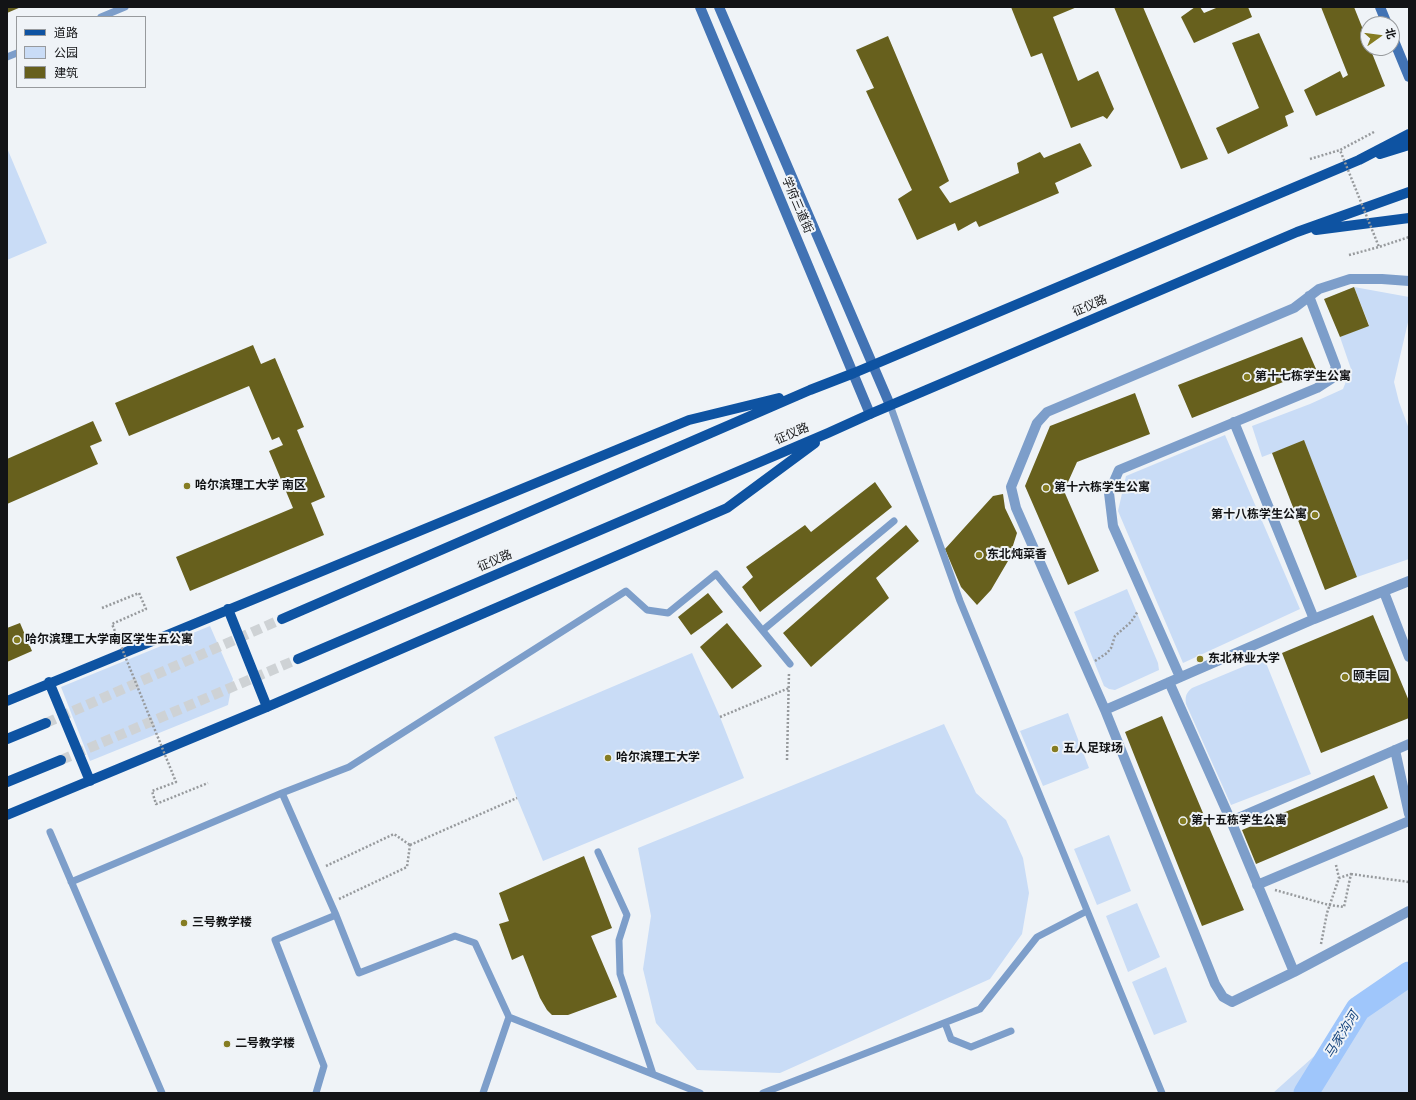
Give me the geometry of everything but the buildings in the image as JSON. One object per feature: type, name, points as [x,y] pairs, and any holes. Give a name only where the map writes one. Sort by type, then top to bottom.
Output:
[{"type":"main road","name":"学府三道街","points":[[700,7],[870,414]]},
{"type":"main road","name":"学府三道街","points":[[719,7],[890,406]]},
{"type":"main road","points":[[1400,55],[1409,77]]},
{"type":"main road","points":[[282,619],[810,390],[854,373],[1359,160],[1409,134]]},
{"type":"main road","points":[[1359,160],[1409,145]]},
{"type":"main road","points":[[1297,232],[1409,192]]},
{"type":"main road","points":[[1297,232],[1409,218]]},
{"type":"main road","name":"征仪路","points":[[298,659],[1297,232]]},
{"type":"main road","points":[[7,701],[49,682],[689,420],[810,390]]},
{"type":"main road","points":[[7,816],[267,708],[727,508],[828,433]]},
{"type":"main road","points":[[228,609],[267,708]]},
{"type":"main road","points":[[49,682],[90,781]]},
{"type":"main road","points":[[7,739],[46,723]]},
{"type":"main road","points":[[7,782],[61,760]]},
{"type":"street","points":[[1409,281],[1350,279],[1319,289],[1294,308],[1047,412],[1037,423],[1011,487],[1016,508],[1105,710],[1215,984],[1222,997],[1232,1002],[1294,972],[1409,911]]},
{"type":"street","points":[[1180,677],[1113,526],[1109,493],[1119,470],[1317,388],[1332,379],[1336,367],[1309,296]]},
{"type":"street","points":[[1234,422],[1314,619]]},
{"type":"street","points":[[1105,710],[1314,619],[1409,581]]},
{"type":"street","points":[[1384,592],[1409,657]]},
{"type":"street","points":[[1169,682],[1294,972]]},
{"type":"street","points":[[1230,821],[1409,744]]},
{"type":"street","points":[[1395,750],[1409,814]]},
{"type":"street","points":[[1257,885],[1409,821]]},
{"type":"lane","points":[[103,16],[125,7]]},
{"type":"lane","points":[[890,406],[960,602],[1162,1093]]},
{"type":"lane","points":[[763,630],[894,521]]},
{"type":"lane","points":[[71,882],[282,793],[349,767],[626,591],[647,610],[668,613],[716,574],[790,664]]},
{"type":"lane","points":[[282,793],[336,915],[359,973],[455,936],[475,943],[509,1017],[483,1093]]},
{"type":"lane","points":[[50,832],[162,1093]]},
{"type":"lane","points":[[598,852],[627,915],[619,940],[620,974],[653,1074]]},
{"type":"lane","points":[[763,1093],[779,1090],[980,1009],[1037,936],[1087,911]]},
{"type":"lane","points":[[316,1093],[324,1066],[275,940],[336,915]]},
{"type":"lane","points":[[509,1017],[700,1093]]},
{"type":"lane","points":[[945,1022],[951,1038],[971,1047],[1011,1031]]},
{"type":"path","points":[[1310,159],[1340,150],[1374,132]]},
{"type":"path","points":[[1340,150],[1379,247]]},
{"type":"path","points":[[1349,255],[1409,237]]},
{"type":"path","points":[[102,608],[139,593],[146,609],[112,624],[176,782],[152,791],[156,804],[208,783]]},
{"type":"path","points":[[1085,665],[1101,658],[1107,653],[1111,648],[1115,636],[1131,622],[1144,598]]},
{"type":"path","points":[[787,760],[790,664]]},
{"type":"path","points":[[720,717],[789,688]]},
{"type":"path","points":[[410,845],[517,798]]},
{"type":"path","points":[[317,871],[394,834],[410,845]]},
{"type":"path","points":[[330,902],[407,867],[410,845]]},
{"type":"path","points":[[1318,958],[1327,912],[1339,878],[1333,853]]},
{"type":"path","points":[[1339,878],[1351,874],[1409,882]]},
{"type":"path","points":[[1257,885],[1329,905],[1344,907],[1351,874]]},
{"type":"green space","points":[[7,148],[47,243],[7,260]]},
{"type":"green space","points":[[1354,287],[1409,297],[1409,318],[1394,382],[1399,402],[1409,429],[1409,559],[1357,577],[1304,441],[1262,457],[1252,426],[1310,404],[1343,389],[1351,369],[1340,337],[1369,325]]},
{"type":"green space","points":[[1225,435],[1300,609],[1183,663],[1118,511],[1126,476]]},
{"type":"green space","points":[[1127,589],[1158,663],[1159,670],[1115,690],[1104,686],[1074,612]]},
{"type":"green space","points":[[210,626],[233,679],[228,705],[90,761],[61,687]]},
{"type":"green space","points":[[692,653],[720,717],[744,778],[543,861],[494,737]]},
{"type":"green space","points":[[1264,658],[1311,774],[1231,805],[1186,704],[1186,697],[1187,693],[1192,688]]},
{"type":"green space","name":"五人足球场","points":[[1068,713],[1089,768],[1043,786],[1020,731]]},
{"type":"green space","points":[[944,724],[976,793],[1006,820],[1023,858],[1029,893],[1022,934],[990,979],[780,1073],[697,1070],[656,1023],[643,969],[651,916],[638,848]]},
{"type":"green space","points":[[1109,835],[1131,891],[1097,905],[1074,849]]},
{"type":"green space","points":[[1137,903],[1160,957],[1128,972],[1106,916]]},
{"type":"green space","points":[[1166,967],[1187,1022],[1154,1035],[1132,982]]},
{"type":"green space","points":[[1409,971],[1409,1093],[1273,1093]]},
{"type":"waterway","name":"马家沟河","points":[[1306,1093],[1358,1009],[1409,974]]},
{"type":"tunnel","points":[[46,723],[282,619]]},
{"type":"tunnel","points":[[61,760],[298,659]]},
{"type":"place","name":"第十七栋学生公寓","points":[[1247,377]]},
{"type":"place","name":"哈尔滨理工大学 南区","points":[[187,486]]},
{"type":"place","name":"第十六栋学生公寓","points":[[1046,488]]},
{"type":"place","name":"第十八栋学生公寓","points":[[1315,515]]},
{"type":"place","name":"东北炖菜香","points":[[979,555]]},
{"type":"place","name":"哈尔滨理工大学南区学生五公寓","points":[[17,640]]},
{"type":"place","name":"东北林业大学","points":[[1200,659]]},
{"type":"place","name":"颐丰园","points":[[1345,677]]},
{"type":"place","name":"五人足球场","points":[[1055,749]]},
{"type":"place","name":"哈尔滨理工大学","points":[[608,758]]},
{"type":"place","name":"第十五栋学生公寓","points":[[1183,821]]},
{"type":"place","name":"三号教学楼","points":[[184,923]]},
{"type":"place","name":"二号教学楼","points":[[227,1044]]}]
